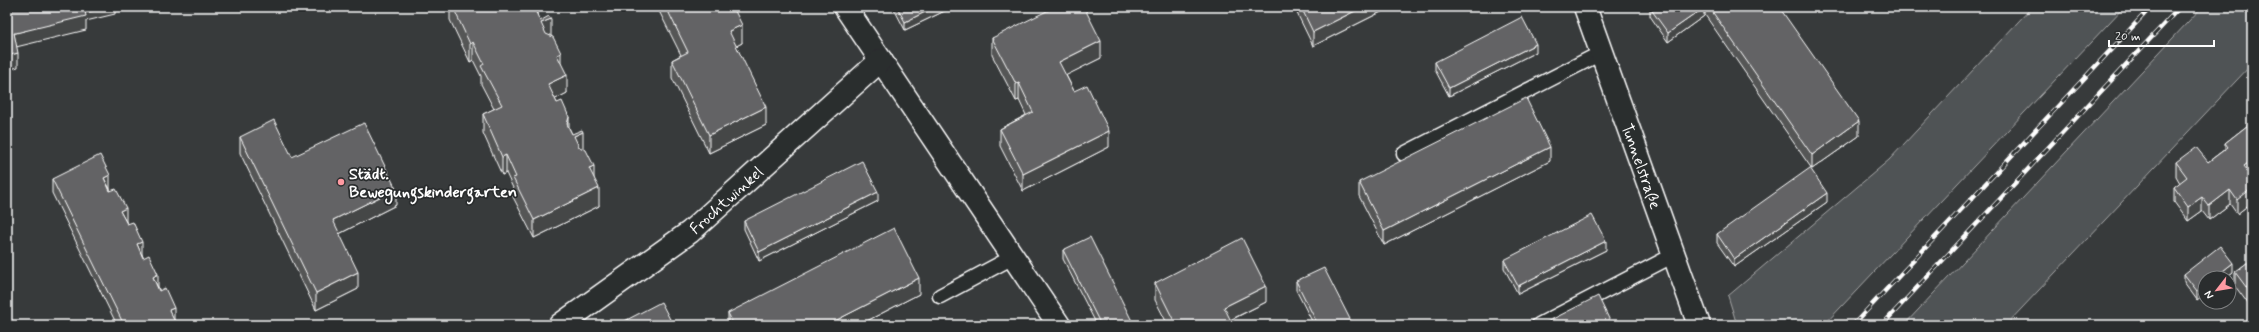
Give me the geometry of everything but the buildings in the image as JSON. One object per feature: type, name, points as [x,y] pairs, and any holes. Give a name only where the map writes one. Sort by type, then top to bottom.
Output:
[{"type":"street","points":[[845,7],[1059,325]]},
{"type":"street","name":"Tunnelstraße","points":[[1585,7],[1699,325]]},
{"type":"street","name":"Frochtwinkel","points":[[560,325],[690,232],[881,60]]},
{"type":"lane","points":[[1404,154],[1601,53]]},
{"type":"lane","points":[[1540,325],[1674,255]]},
{"type":"lane","points":[[940,296],[1013,257]]},
{"type":"shaded area","points":[[2032,7],[2124,7],[1824,325],[1737,325],[1728,296],[1889,160]]},
{"type":"shaded area","points":[[2202,7],[2252,7],[2252,64],[2006,325],[1904,325]]},
{"type":"railway","points":[[1853,325],[2151,7]]},
{"type":"railway","points":[[1882,325],[2180,7]]},
{"type":"place","name":"Städt. Bewegungskindergarten","points":[[341,182]]}]
